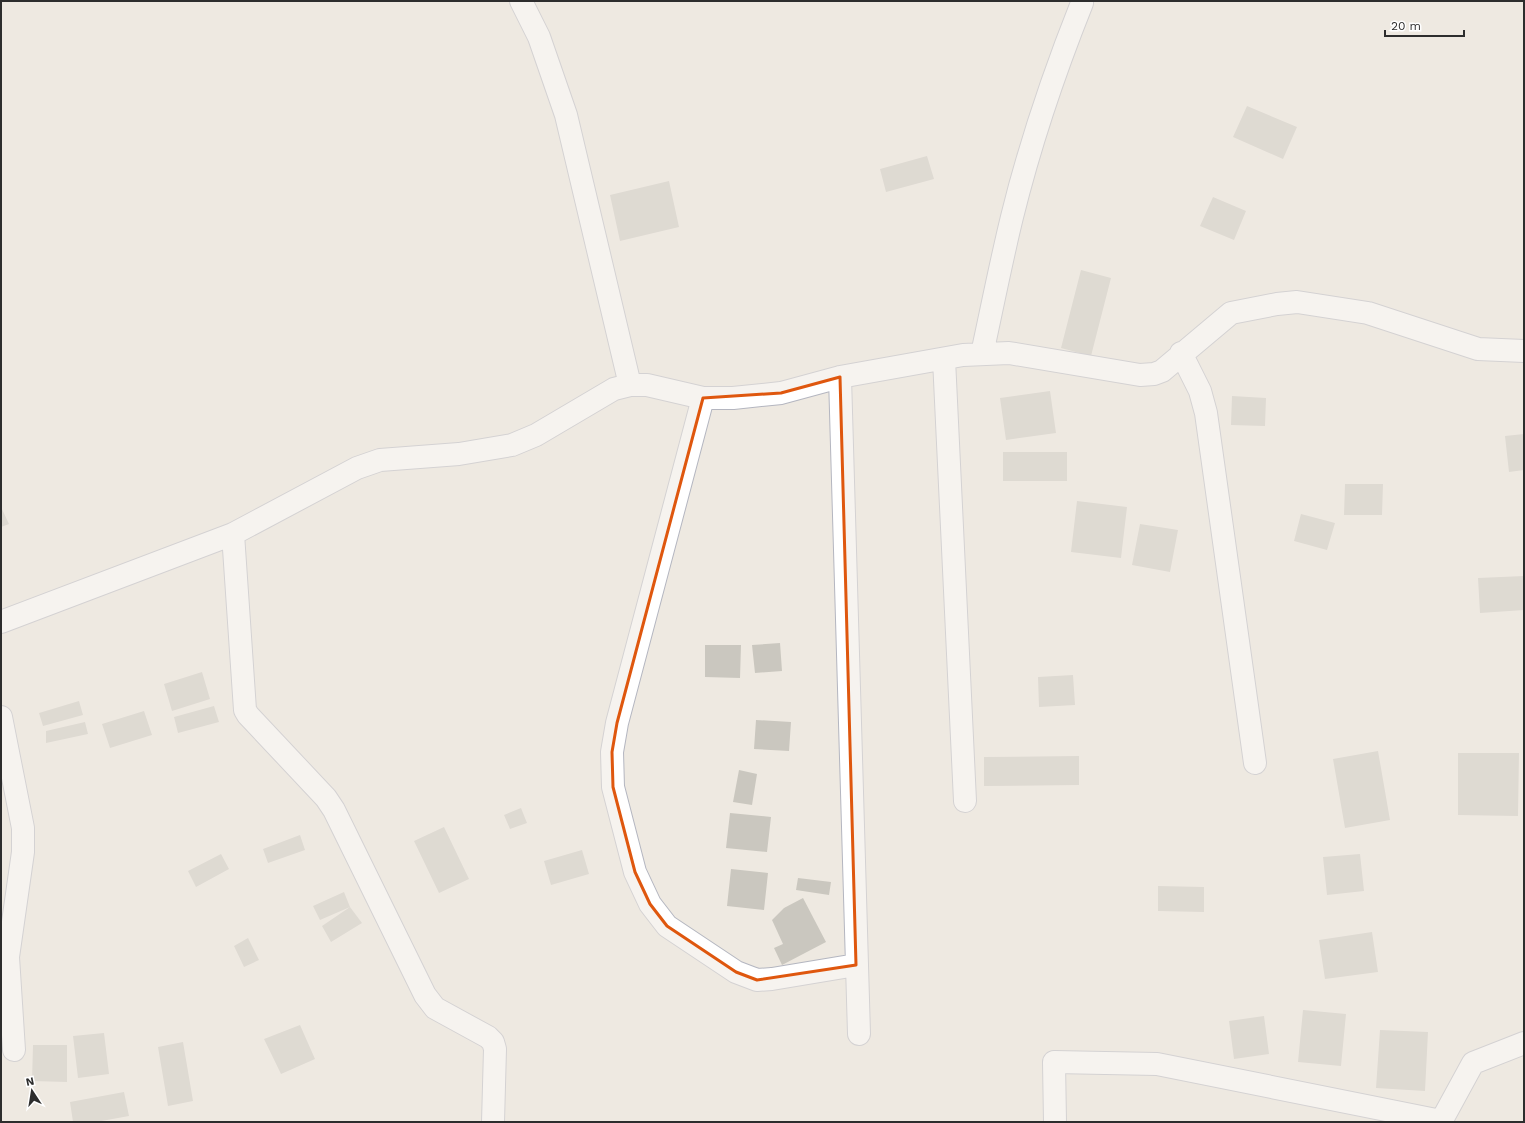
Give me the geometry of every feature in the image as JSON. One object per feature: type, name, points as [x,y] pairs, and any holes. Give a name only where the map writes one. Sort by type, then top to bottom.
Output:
[{"type":"street","points":[[521,1],[539,37],[566,115],[630,385]]},
{"type":"street","points":[[982,354],[1023,175],[1061,55],[1082,3]]},
{"type":"street","points":[[1,622],[233,534],[357,468],[380,460],[459,454],[512,445],[536,435],[614,389],[630,385],[647,385],[703,398],[734,398],[781,393],[840,377],[944,358],[1009,353],[1140,375],[1154,374],[1162,371],[1181,353],[1231,313],[1277,304],[1297,302],[1368,313],[1478,349],[1524,351]]},
{"type":"street","points":[[1181,353],[1200,391],[1206,413],[1255,763]]},
{"type":"street","points":[[944,358],[966,801]]},
{"type":"street","points":[[840,377],[859,1034]]},
{"type":"street","points":[[703,398],[617,723],[612,752],[612,787],[635,872],[650,904],[667,926],[736,972],[757,980],[772,979],[856,965]]},
{"type":"street","points":[[233,534],[245,710],[326,798],[334,810],[425,995],[436,1008],[493,1042],[495,1048],[493,1122]]},
{"type":"street","points":[[1,717],[23,828],[23,852],[8,957],[14,1050]]},
{"type":"street","points":[[1055,1122],[1054,1062],[1157,1064],[1436,1120],[1443,1118],[1473,1063],[1524,1043]]},
{"type":"highlighted area","points":[[840,377],[856,965],[757,980],[736,972],[667,926],[650,904],[635,872],[613,787],[612,752],[617,723],[703,398],[781,393]]},
{"type":"building","points":[[1247,106],[1297,127],[1283,159],[1233,137]]},
{"type":"building","points":[[927,156],[934,179],[886,192],[880,169]]},
{"type":"building","points":[[669,181],[679,227],[620,241],[610,195]]},
{"type":"building","points":[[1213,197],[1246,211],[1234,240],[1200,226]]},
{"type":"building","points":[[1081,270],[1111,278],[1091,356],[1061,348]]},
{"type":"building","points":[[1050,391],[1056,433],[1006,440],[1000,398]]},
{"type":"building","points":[[1232,396],[1266,398],[1265,426],[1231,425]]},
{"type":"building","points":[[1524,434],[1524,470],[1509,472],[1505,436]]},
{"type":"building","points":[[1003,452],[1067,452],[1067,481],[1003,481]]},
{"type":"building","points":[[1345,484],[1383,484],[1382,515],[1344,515]]},
{"type":"building","points":[[1077,501],[1127,507],[1121,558],[1071,552]]},
{"type":"building","points":[[1,507],[9,524],[1,527]]},
{"type":"building","points":[[1301,514],[1335,523],[1327,550],[1294,541]]},
{"type":"building","points":[[1140,524],[1178,530],[1170,572],[1132,565]]},
{"type":"building","points":[[1524,576],[1524,610],[1480,613],[1478,578]]},
{"type":"building","points":[[780,643],[782,671],[755,673],[752,645]]},
{"type":"building","points":[[705,645],[741,645],[740,678],[705,677]]},
{"type":"building","points":[[202,672],[210,699],[172,711],[164,684]]},
{"type":"building","points":[[1073,675],[1075,705],[1039,707],[1038,677]]},
{"type":"building","points":[[79,701],[83,715],[43,726],[39,713]]},
{"type":"building","points":[[214,706],[219,722],[178,733],[174,717]]},
{"type":"building","points":[[144,711],[152,735],[110,748],[102,724]]},
{"type":"building","points":[[756,720],[791,722],[789,751],[754,749]]},
{"type":"building","points":[[85,722],[88,734],[46,743],[46,731]]},
{"type":"building","points":[[1378,751],[1390,820],[1345,828],[1333,759]]},
{"type":"building","points":[[1458,753],[1519,753],[1518,816],[1458,815]]},
{"type":"building","points":[[1079,756],[1079,785],[984,786],[984,757]]},
{"type":"building","points":[[739,770],[757,774],[752,805],[733,802]]},
{"type":"building","points":[[521,808],[527,823],[510,829],[504,815]]},
{"type":"building","points":[[730,813],[771,817],[767,852],[726,848]]},
{"type":"building","points":[[444,827],[469,879],[439,893],[414,841]]},
{"type":"building","points":[[300,835],[305,850],[268,863],[263,849]]},
{"type":"building","points":[[582,850],[589,874],[551,885],[544,861]]},
{"type":"building","points":[[221,854],[229,869],[196,887],[188,871]]},
{"type":"building","points":[[1360,854],[1364,891],[1327,895],[1323,857]]},
{"type":"building","points":[[731,869],[768,873],[764,910],[727,906]]},
{"type":"building","points":[[798,878],[831,882],[829,895],[796,890]]},
{"type":"building","points":[[1158,886],[1204,887],[1204,912],[1158,911]]},
{"type":"building","points":[[344,892],[350,907],[320,920],[313,906]]},
{"type":"building","points":[[803,898],[826,942],[782,965],[774,948],[783,944],[772,920],[784,908]]},
{"type":"building","points":[[350,907],[362,923],[331,942],[322,926]]},
{"type":"building","points":[[1372,932],[1378,972],[1325,979],[1319,940]]},
{"type":"building","points":[[248,938],[259,960],[244,967],[234,946]]},
{"type":"building","points":[[1303,1010],[1346,1014],[1341,1066],[1298,1062]]},
{"type":"building","points":[[1264,1016],[1269,1054],[1234,1059],[1229,1021]]},
{"type":"building","points":[[300,1025],[315,1059],[281,1074],[264,1039]]},
{"type":"building","points":[[1380,1030],[1428,1032],[1425,1091],[1376,1088]]},
{"type":"building","points":[[104,1033],[109,1074],[78,1078],[73,1036]]},
{"type":"building","points":[[183,1042],[193,1101],[168,1106],[158,1047]]},
{"type":"building","points":[[33,1045],[67,1045],[67,1082],[32,1081]]},
{"type":"building","points":[[124,1092],[129,1116],[96,1122],[73,1122],[70,1102]]}]
